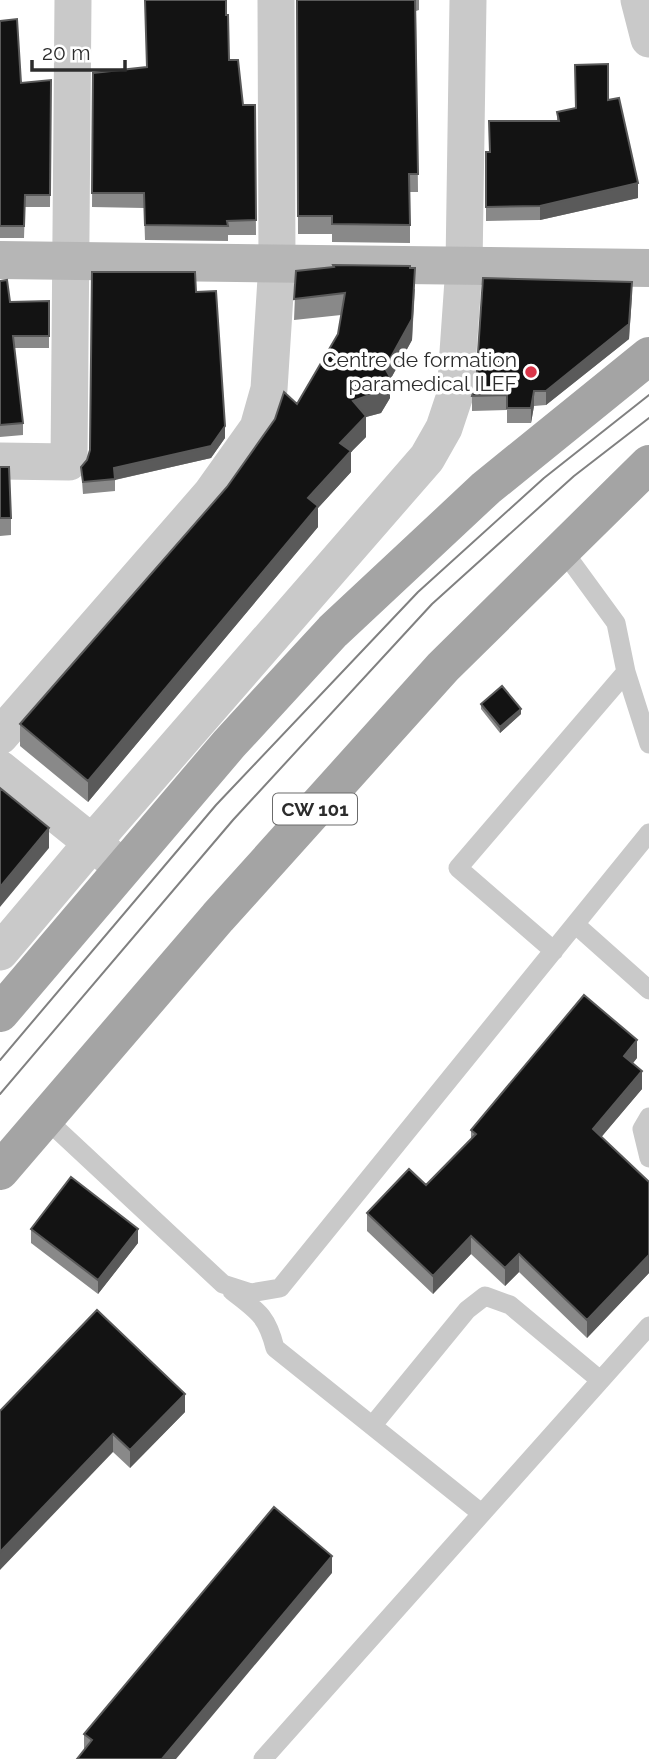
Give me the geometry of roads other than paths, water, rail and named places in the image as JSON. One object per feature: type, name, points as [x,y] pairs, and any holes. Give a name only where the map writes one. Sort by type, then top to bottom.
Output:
[{"type":"main road","points":[[0,1013],[229,744],[333,631],[486,488],[649,356]]},
{"type":"main road","name":"CW 101","points":[[0,1171],[218,917],[434,677],[649,464]]},
{"type":"street","points":[[0,461],[69,462],[73,0]]},
{"type":"street","points":[[0,736],[211,494],[258,428],[269,389],[277,263],[276,0]]},
{"type":"street","points":[[0,952],[427,458],[444,428],[455,395],[464,266],[468,0]]},
{"type":"street","points":[[639,0],[649,39]]},
{"type":"street","points":[[0,260],[649,268]]},
{"type":"street","points":[[613,386],[649,335]]},
{"type":"street","points":[[0,769],[122,867]]},
{"type":"lane","points":[[562,548],[616,623],[626,673],[649,744]]},
{"type":"lane","points":[[554,951],[458,868],[626,673]]},
{"type":"lane","points":[[223,1284],[250,1293],[280,1288],[649,833]]},
{"type":"lane","points":[[575,924],[649,990]]},
{"type":"lane","points":[[649,1117],[642,1129],[649,1158]]},
{"type":"lane","points":[[46,1119],[223,1284],[261,1313],[271,1331],[275,1348],[481,1513]]},
{"type":"lane","points":[[373,1426],[467,1310],[485,1296],[510,1305],[600,1380]]},
{"type":"lane","points":[[262,1759],[649,1326]]},
{"type":"tram line","points":[[0,1060],[216,805],[418,592],[544,478],[649,395]]},
{"type":"tram line","points":[[0,1094],[233,820],[432,604],[574,476],[649,418]]},
{"type":"place","name":"Centre de formation paramedical ILEF","points":[[531,372]]}]
